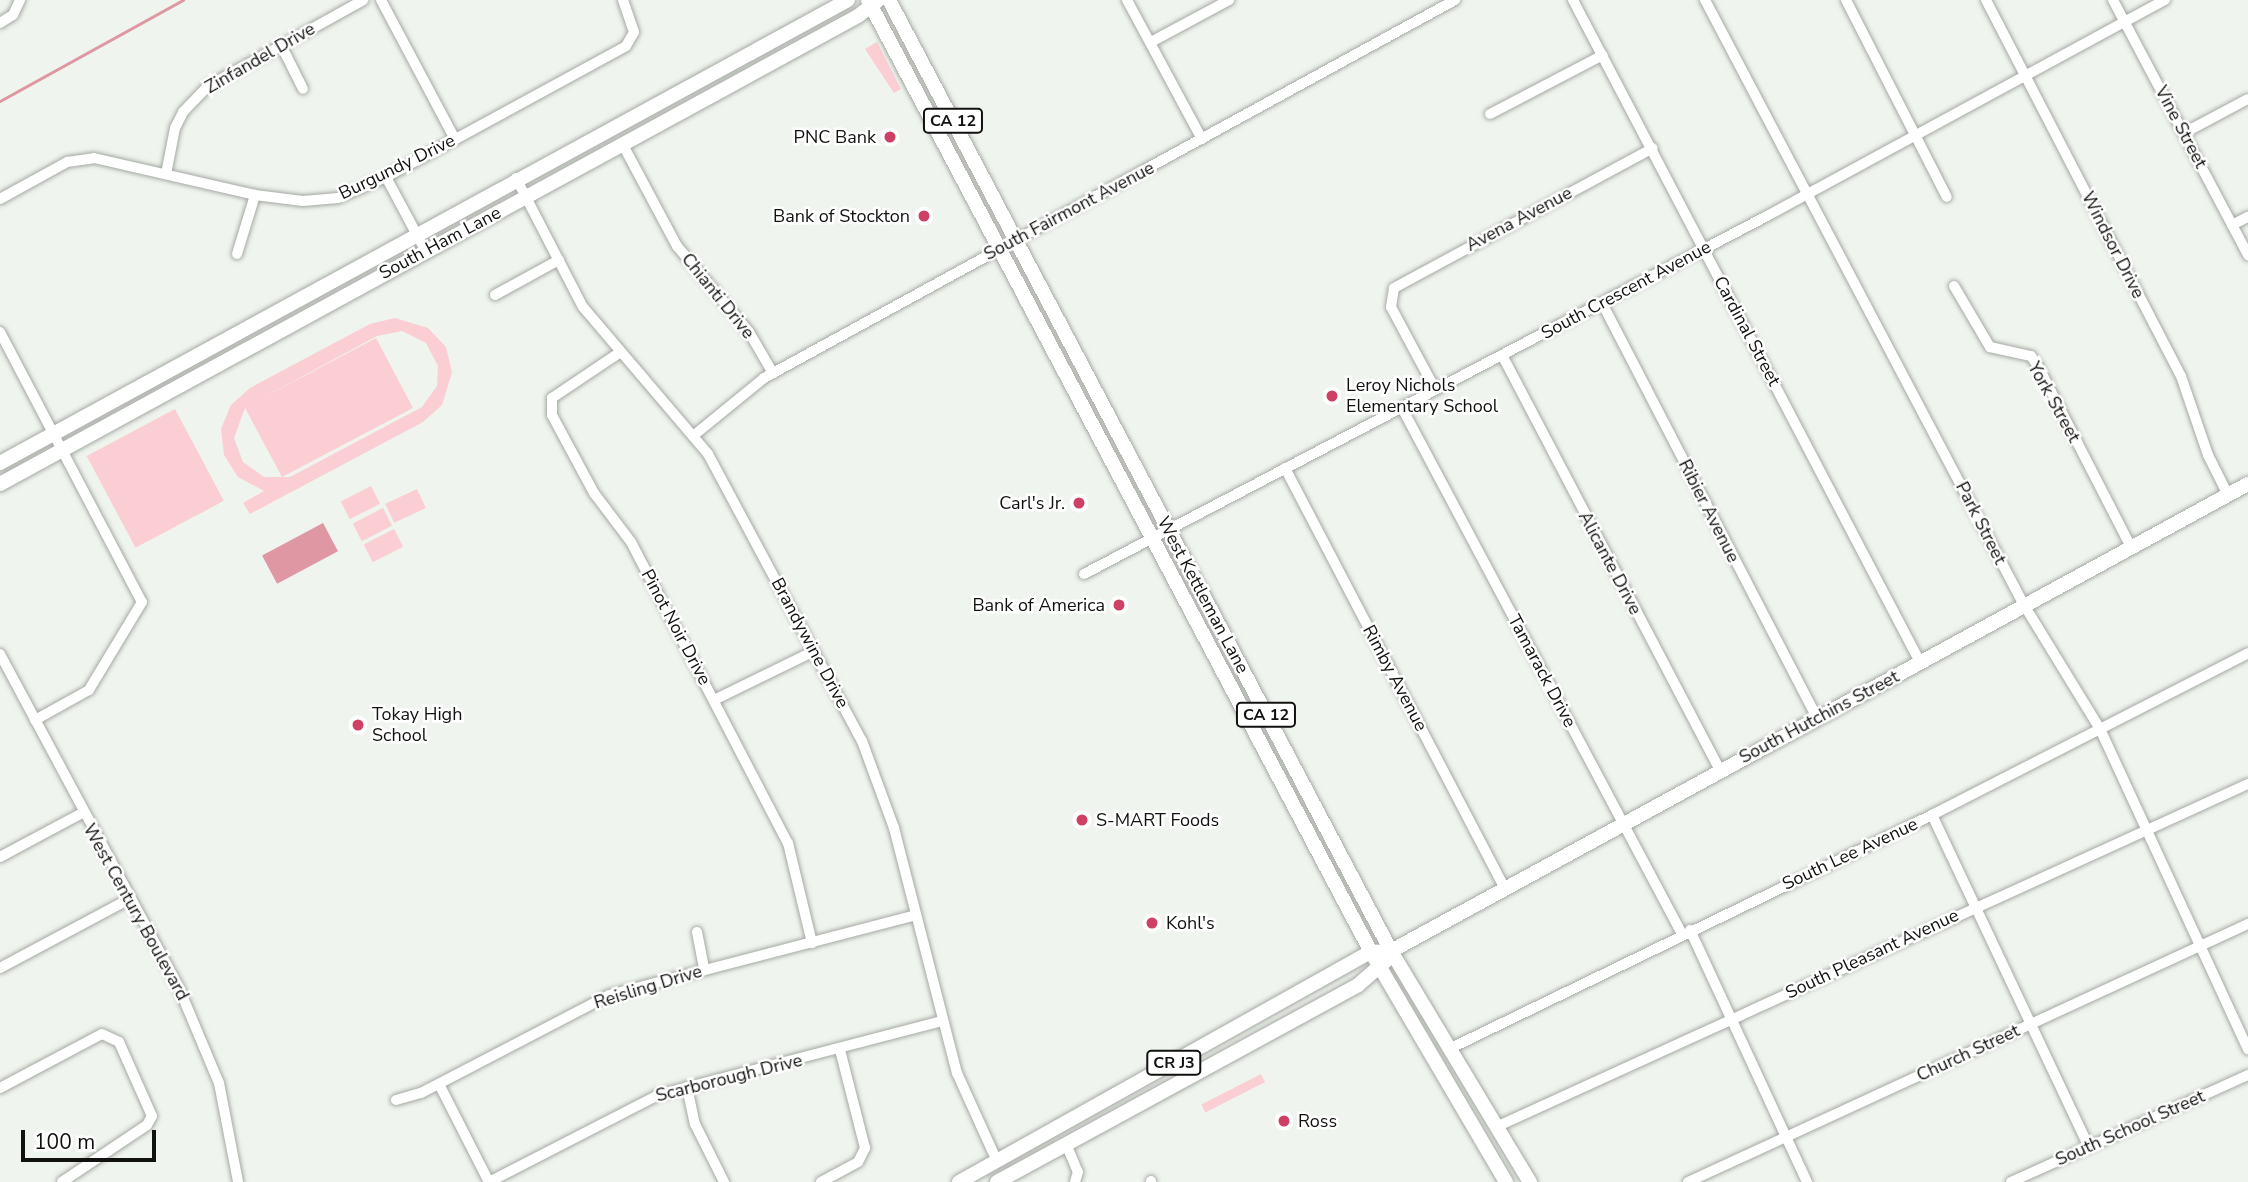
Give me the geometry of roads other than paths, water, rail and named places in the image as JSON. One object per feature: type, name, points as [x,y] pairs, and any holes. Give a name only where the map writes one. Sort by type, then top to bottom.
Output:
[{"type":"main road","name":"South Ham Lane","points":[[0,463],[415,232],[848,0]]},
{"type":"main road","name":"West Kettleman Lane","points":[[889,0],[1391,951],[1530,1182]]},
{"type":"main road","name":"South Ham Lane","points":[[0,484],[425,250],[623,145],[873,3]]},
{"type":"main road","name":"West Kettleman Lane","points":[[873,3],[999,250],[1371,953],[1506,1182]]},
{"type":"main road","name":"South Hutchins Street","points":[[959,1182],[1371,953],[1391,951],[1504,887],[2248,484]]},
{"type":"main road","points":[[1271,764],[1304,787]]},
{"type":"main road","points":[[1381,970],[1391,951]]},
{"type":"main road","name":"CR J3","points":[[997,1182],[1219,1062],[1381,970]]},
{"type":"main road","points":[[1219,1062],[1233,1045],[1237,1027]]},
{"type":"street","points":[[0,23],[13,15],[20,0]]},
{"type":"street","name":"Zinfandel Drive","points":[[166,174],[175,128],[193,99],[281,45],[363,0]]},
{"type":"street","points":[[381,0],[455,139]]},
{"type":"street","name":"Burgundy Drive","points":[[0,199],[81,159],[166,174],[255,195],[321,201],[386,177],[631,41],[634,32],[622,0]]},
{"type":"street","points":[[1127,0],[1202,139]]},
{"type":"street","points":[[1151,42],[1229,0]]},
{"type":"street","name":"South Fairmont Avenue","points":[[693,436],[773,373],[1455,0]]},
{"type":"street","name":"Cardinal Street","points":[[1573,0],[1653,148],[1920,662]]},
{"type":"street","name":"Park Street","points":[[1705,0],[1810,193],[2024,605],[2099,729],[2143,830],[2248,1049]]},
{"type":"street","points":[[1846,0],[1947,197]]},
{"type":"street","name":"Windsor Drive","points":[[1986,0],[2181,376],[2208,455],[2228,495]]},
{"type":"street","name":"Vine Street","points":[[2113,0],[2248,255]]},
{"type":"street","name":"South Crescent Avenue","points":[[1084,573],[1152,541],[1810,193],[2165,0]]},
{"type":"street","points":[[281,45],[303,89]]},
{"type":"street","points":[[1490,114],[1603,55]]},
{"type":"street","points":[[2184,133],[2248,99]]},
{"type":"street","name":"Chianti Drive","points":[[623,145],[677,246],[749,332],[773,373]]},
{"type":"street","name":"Avena Avenue","points":[[1435,389],[1391,307],[1390,295],[1401,282],[1653,148]]},
{"type":"street","points":[[386,177],[425,250]]},
{"type":"street","name":"Brandywine Drive","points":[[516,178],[583,307],[708,454],[814,651],[882,787],[957,1073],[997,1161]]},
{"type":"street","points":[[237,254],[255,195]]},
{"type":"street","points":[[2232,225],[2248,217]]},
{"type":"street","points":[[495,295],[559,260]]},
{"type":"street","name":"York Street","points":[[1954,286],[1990,347],[2031,356],[2132,547]]},
{"type":"street","name":"Ribier Avenue","points":[[1602,303],[1817,718]]},
{"type":"street","points":[[0,332],[142,602],[89,690],[35,720]]},
{"type":"street","name":"Pinot Noir Drive","points":[[620,353],[549,404],[594,493],[631,542],[788,843],[812,943]]},
{"type":"street","name":"Alicante Drive","points":[[1502,355],[1720,771]]},
{"type":"street","name":"Tamarack Drive","points":[[1402,408],[1623,824],[1732,1018],[1807,1182]]},
{"type":"street","name":"Rimby Avenue","points":[[1286,468],[1504,887]]},
{"type":"street","points":[[715,700],[814,651]]},
{"type":"street","name":"South Lee Avenue","points":[[1449,1049],[1686,932],[1933,815],[2248,653]]},
{"type":"street","name":"West Century Boulevard","points":[[0,654],[82,813],[179,988],[219,1083],[238,1182]]},
{"type":"street","name":"South Pleasant Avenue","points":[[1496,1127],[2248,784]]},
{"type":"street","points":[[0,857],[82,813]]},
{"type":"street","points":[[1933,815],[2089,1147]]},
{"type":"street","points":[[0,968],[129,899]]},
{"type":"street","name":"Reisling Drive","points":[[396,1100],[439,1084],[609,995],[916,915]]},
{"type":"street","name":"Church Street","points":[[1688,1182],[2248,924]]},
{"type":"street","points":[[697,932],[704,969]]},
{"type":"street","name":"Scarborough Drive","points":[[489,1182],[633,1105],[687,1087],[840,1050],[942,1021]]},
{"type":"street","points":[[0,1088],[102,1034],[119,1042],[152,1116],[147,1125],[62,1182]]},
{"type":"street","points":[[821,1182],[858,1162],[864,1148],[840,1050]]},
{"type":"street","name":"South School Street","points":[[2011,1182],[2248,1075]]},
{"type":"street","points":[[439,1084],[489,1182]]},
{"type":"street","points":[[687,1087],[695,1124],[724,1182]]},
{"type":"street","points":[[1066,1144],[1075,1163],[1075,1182]]},
{"type":"waterway","points":[[0,101],[183,0]]},
{"type":"place","name":"PNC Bank","points":[[890,137]]},
{"type":"place","name":"Bank of Stockton","points":[[924,216]]},
{"type":"place","name":"Leroy Nichols Elementary School","points":[[1332,396]]},
{"type":"place","name":"Carl's Jr.","points":[[1079,503]]},
{"type":"place","name":"Bank of America","points":[[1119,605]]},
{"type":"place","name":"Tokay High School","points":[[358,725]]},
{"type":"place","name":"S-MART Foods","points":[[1082,820]]},
{"type":"place","name":"Kohl's","points":[[1152,923]]},
{"type":"place","name":"Ross","points":[[1284,1121]]}]
